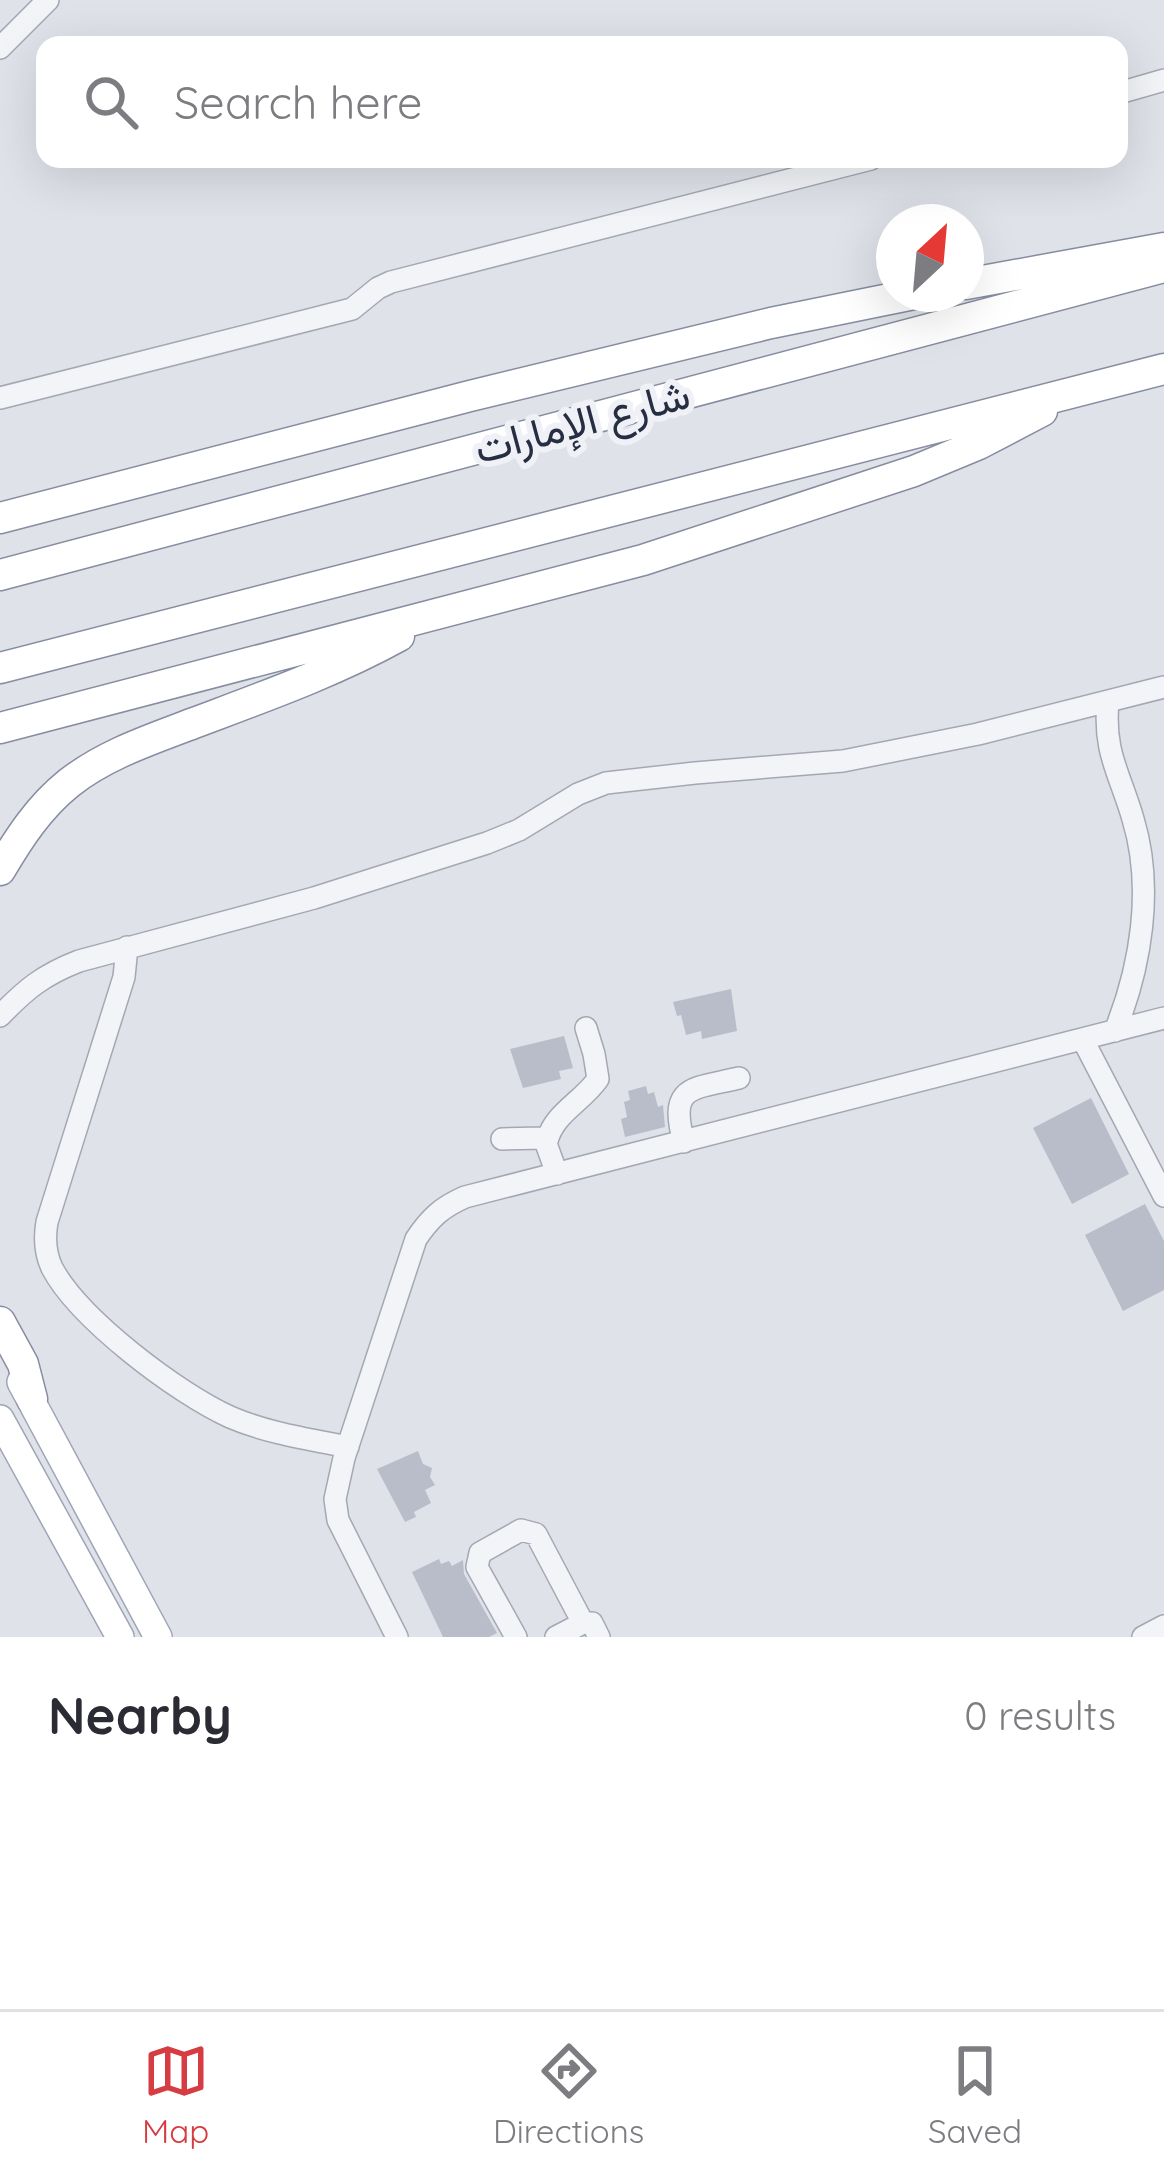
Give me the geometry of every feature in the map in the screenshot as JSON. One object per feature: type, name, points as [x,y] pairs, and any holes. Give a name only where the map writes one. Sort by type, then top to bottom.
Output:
[{"type":"highway","points":[[984,281],[1164,248]]},
{"type":"highway","name":"شارع الإمارات","points":[[0,575],[1164,267]]},
{"type":"highway","points":[[0,518],[540,379],[876,301]]},
{"type":"highway","points":[[0,668],[1164,369]]},
{"type":"highway","points":[[0,728],[644,560],[914,471],[1011,429],[1071,392]]},
{"type":"highway","points":[[0,870],[41,810],[96,764],[367,652],[435,613]]},
{"type":"highway","points":[[0,1322],[22,1364],[32,1399]]},
{"type":"main road","points":[[0,1351],[32,1399],[158,1637]]},
{"type":"main road","points":[[0,1419],[120,1637]]},
{"type":"street","points":[[0,48],[42,2]]},
{"type":"street","points":[[1128,90],[1164,80]]},
{"type":"street","points":[[0,398],[352,309],[391,282],[837,168]]},
{"type":"street","points":[[0,1016],[43,976],[79,961],[314,898],[487,843],[606,783],[843,761],[978,734],[1164,687]]},
{"type":"street","points":[[1108,702],[1108,750],[1134,823],[1143,899],[1136,969],[1115,1031]]},
{"type":"street","points":[[127,947],[124,977],[47,1222],[50,1262],[66,1289],[113,1336],[201,1401],[254,1426],[348,1447]]},
{"type":"street","points":[[398,1637],[338,1520],[334,1499],[416,1238],[445,1206],[465,1197],[1164,1018]]},
{"type":"street","points":[[556,1174],[547,1141],[554,1121],[598,1079],[586,1028]]},
{"type":"street","points":[[1083,1040],[1164,1196]]},
{"type":"street","points":[[684,1142],[678,1114],[682,1097],[691,1090],[739,1078]]},
{"type":"street","points":[[502,1139],[540,1136],[547,1141]]},
{"type":"street","points":[[516,1637],[477,1567],[480,1552],[521,1530],[536,1534],[591,1630],[556,1637]]},
{"type":"street","points":[[1143,1637],[1164,1626]]},
{"type":"building","points":[[731,989],[737,1031],[702,1039],[701,1031],[686,1035],[673,1002]]},
{"type":"building","points":[[564,1036],[573,1068],[559,1071],[561,1079],[523,1088],[510,1049]]},
{"type":"building","points":[[646,1086],[648,1094],[654,1092],[658,1107],[663,1105],[665,1127],[625,1137],[621,1119],[627,1117],[628,1091]]},
{"type":"building","points":[[1091,1098],[1129,1174],[1072,1204],[1033,1128]]},
{"type":"building","points":[[1145,1204],[1164,1241],[1164,1290],[1123,1311],[1085,1235]]},
{"type":"building","points":[[418,1451],[423,1464],[432,1468],[435,1485],[425,1490],[431,1503],[405,1522],[377,1469]]},
{"type":"building","points":[[439,1559],[452,1566],[463,1560],[464,1574],[497,1633],[443,1637],[412,1572]]}]
